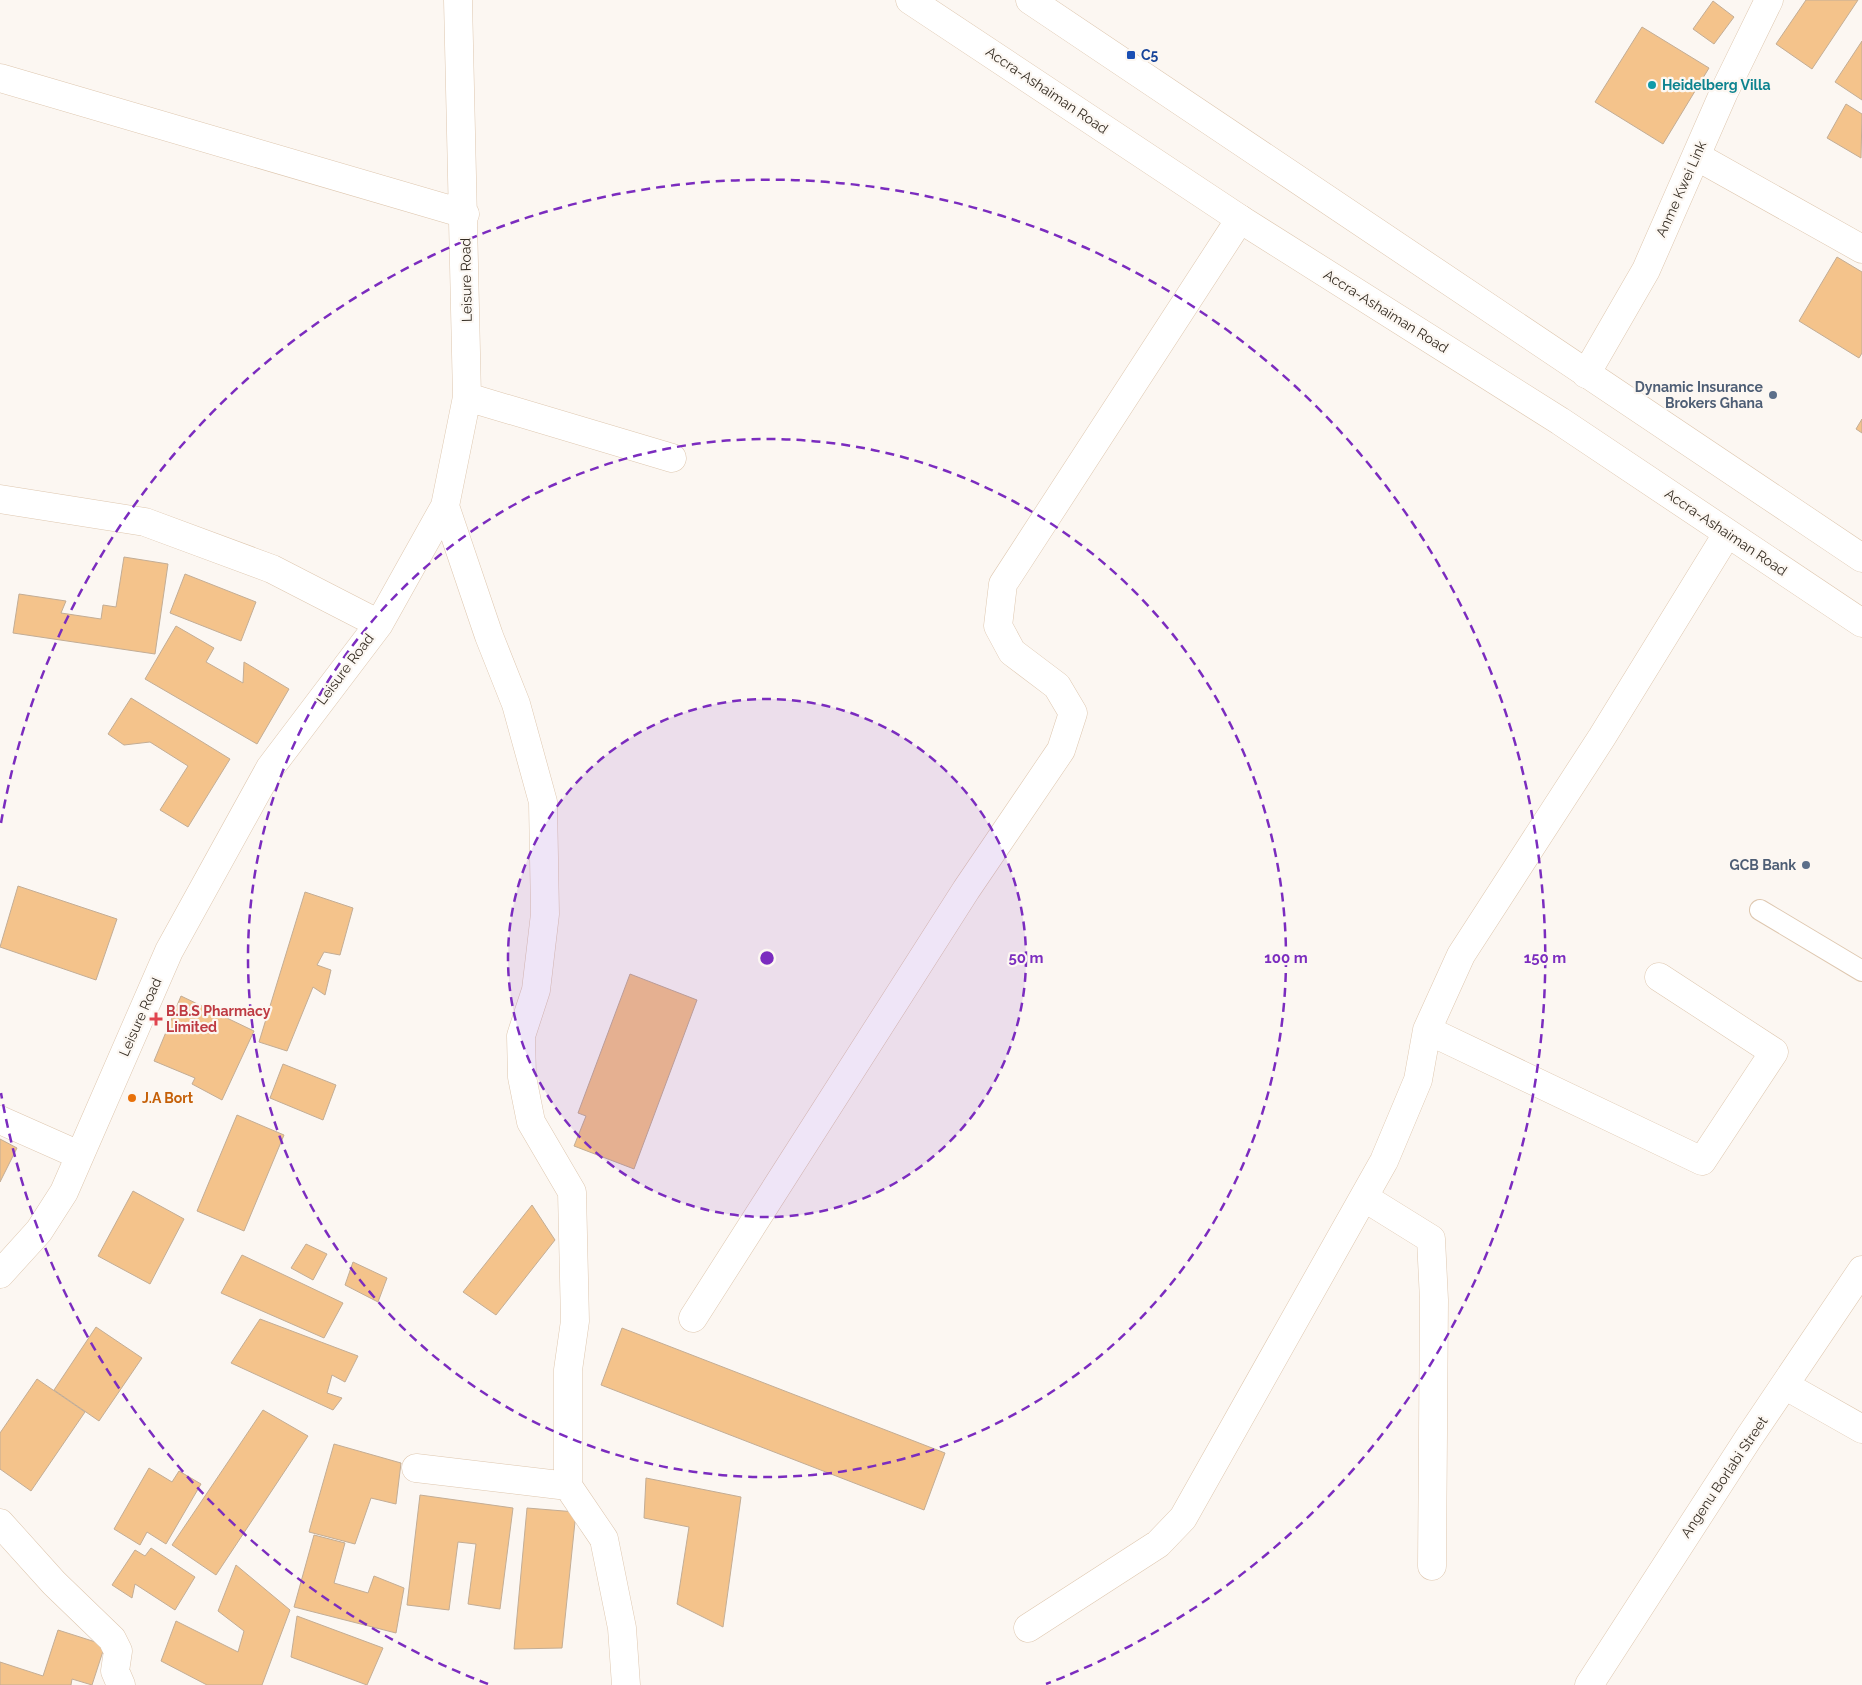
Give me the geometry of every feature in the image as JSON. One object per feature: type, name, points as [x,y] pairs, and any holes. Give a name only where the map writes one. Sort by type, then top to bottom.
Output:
[{"type":"street","name":"Leisure Road","points":[[0,1274],[39,1231],[64,1192],[169,951],[270,768],[379,624],[445,506],[467,397],[458,0]]},
{"type":"street","name":"Accra-Ashaiman Road","points":[[910,0],[1240,218],[1560,420],[1862,623]]},
{"type":"street","points":[[1030,0],[1862,558]]},
{"type":"street","name":"Anme Kwei Link","points":[[1586,374],[1646,270],[1768,0]]},
{"type":"street","points":[[0,78],[464,214]]},
{"type":"street","points":[[1696,156],[1862,249]]},
{"type":"street","points":[[693,1318],[966,890],[1061,750],[1073,714],[1057,686],[1012,652],[998,626],[1003,584],[1240,218]]},
{"type":"street","points":[[467,397],[672,458]]},
{"type":"street","points":[[0,498],[145,522],[272,569],[379,624]]},
{"type":"street","points":[[445,506],[488,636],[516,704],[543,802],[544,914],[536,990],[521,1036],[522,1077],[531,1122],[572,1192],[575,1321],[568,1370],[568,1486],[604,1539],[622,1628],[626,1685]]},
{"type":"street","points":[[1028,1628],[1158,1544],[1183,1518],[1365,1198],[1384,1161],[1418,1080],[1427,1030],[1461,955],[1602,737],[1727,534]]},
{"type":"street","points":[[1427,1030],[1702,1161],[1774,1052],[1659,977]]},
{"type":"street","points":[[0,1120],[79,1155]]},
{"type":"street","points":[[1365,1198],[1431,1239],[1434,1300],[1432,1566]]},
{"type":"street","name":"Angenu Borlabi Street","points":[[1589,1685],[1748,1440],[1862,1270]]},
{"type":"street","points":[[1786,1386],[1862,1429]]},
{"type":"street","points":[[416,1468],[568,1486]]},
{"type":"street","points":[[0,1523],[54,1583],[112,1639],[118,1651],[115,1671],[121,1685]]},
{"type":"lane","points":[[1760,910],[1862,971]]},
{"type":"building","points":[[1806,0],[1858,0],[1812,69],[1776,44]]},
{"type":"building","points":[[1713,1],[1734,17],[1714,44],[1693,29]]},
{"type":"building","name":"Heidelberg Villa","points":[[1642,27],[1709,68],[1663,144],[1595,102]]},
{"type":"building","points":[[1862,41],[1862,100],[1835,82]]},
{"type":"building","points":[[1846,104],[1862,114],[1861,158],[1827,138]]},
{"type":"building","points":[[1837,257],[1862,272],[1862,353],[1859,358],[1799,321]]},
{"type":"building","points":[[1862,419],[1862,433],[1856,429]]},
{"type":"building","points":[[124,557],[168,564],[155,654],[13,633],[19,594],[66,601],[61,613],[101,619],[103,605],[116,607]]},
{"type":"building","points":[[185,574],[256,602],[241,641],[170,613]]},
{"type":"building","points":[[176,626],[214,648],[206,662],[243,683],[244,662],[289,689],[257,744],[145,679]]},
{"type":"building","points":[[131,698],[230,759],[188,827],[160,810],[188,766],[150,742],[124,745],[108,734]]},
{"type":"building","points":[[18,886],[117,919],[96,980],[0,947]]},
{"type":"building","points":[[305,892],[353,908],[340,955],[324,952],[317,965],[331,970],[325,995],[313,987],[287,1051],[259,1042]]},
{"type":"building","points":[[630,974],[697,1000],[634,1169],[574,1146],[586,1116],[578,1113]]},
{"type":"building","points":[[181,996],[254,1031],[222,1100],[192,1084],[195,1078],[154,1061]]},
{"type":"building","points":[[283,1064],[336,1085],[323,1120],[270,1098]]},
{"type":"building","points":[[237,1115],[284,1135],[244,1231],[197,1211]]},
{"type":"building","points":[[0,1139],[17,1148],[0,1182]]},
{"type":"building","points":[[133,1191],[184,1219],[150,1284],[98,1256]]},
{"type":"building","points":[[532,1205],[555,1240],[496,1315],[463,1292]]},
{"type":"building","points":[[306,1244],[327,1254],[313,1280],[291,1268]]},
{"type":"building","points":[[242,1255],[343,1303],[324,1338],[221,1293]]},
{"type":"building","points":[[353,1262],[387,1278],[378,1302],[345,1285]]},
{"type":"building","points":[[260,1319],[358,1356],[345,1382],[332,1375],[327,1393],[342,1398],[333,1410],[231,1363]]},
{"type":"building","points":[[96,1327],[142,1358],[99,1421],[54,1390]]},
{"type":"building","points":[[622,1328],[945,1453],[924,1510],[601,1385]]},
{"type":"building","points":[[37,1379],[85,1412],[31,1491],[0,1469],[0,1433]]},
{"type":"building","points":[[263,1410],[308,1436],[216,1575],[172,1545]]},
{"type":"building","points":[[334,1444],[401,1463],[396,1504],[371,1498],[355,1544],[309,1532]]},
{"type":"building","points":[[149,1468],[172,1482],[179,1471],[201,1484],[166,1544],[147,1532],[140,1545],[114,1529]]},
{"type":"building","points":[[646,1478],[741,1497],[723,1627],[677,1604],[689,1527],[644,1518]]},
{"type":"building","points":[[420,1495],[513,1508],[500,1609],[468,1604],[476,1544],[458,1542],[449,1610],[407,1605]]},
{"type":"building","points":[[527,1508],[576,1512],[562,1648],[514,1649]]},
{"type":"building","points":[[314,1535],[345,1543],[334,1583],[368,1593],[374,1576],[404,1588],[396,1633],[294,1607]]},
{"type":"building","points":[[151,1548],[195,1577],[175,1610],[135,1584],[132,1598],[112,1585],[135,1550],[145,1556]]},
{"type":"building","points":[[236,1565],[290,1610],[262,1685],[207,1685],[161,1661],[176,1621],[238,1652],[244,1631],[218,1611]]},
{"type":"building","points":[[297,1616],[383,1648],[367,1685],[291,1657]]},
{"type":"building","points":[[58,1630],[105,1645],[92,1685],[72,1679],[71,1685],[0,1685],[0,1662],[43,1676]]},
{"type":"place","name":"C5","points":[[1131,55]]},
{"type":"place","name":"Heidelberg Villa","points":[[1652,85]]},
{"type":"place","name":"Dynamic Insurance Brokers Ghana","points":[[1773,395]]},
{"type":"place","name":"GCB Bank","points":[[1806,865]]},
{"type":"place","name":"B.B.S Pharmacy Limited","points":[[156,1019]]},
{"type":"place","name":"J.A Bort","points":[[132,1098]]}]
